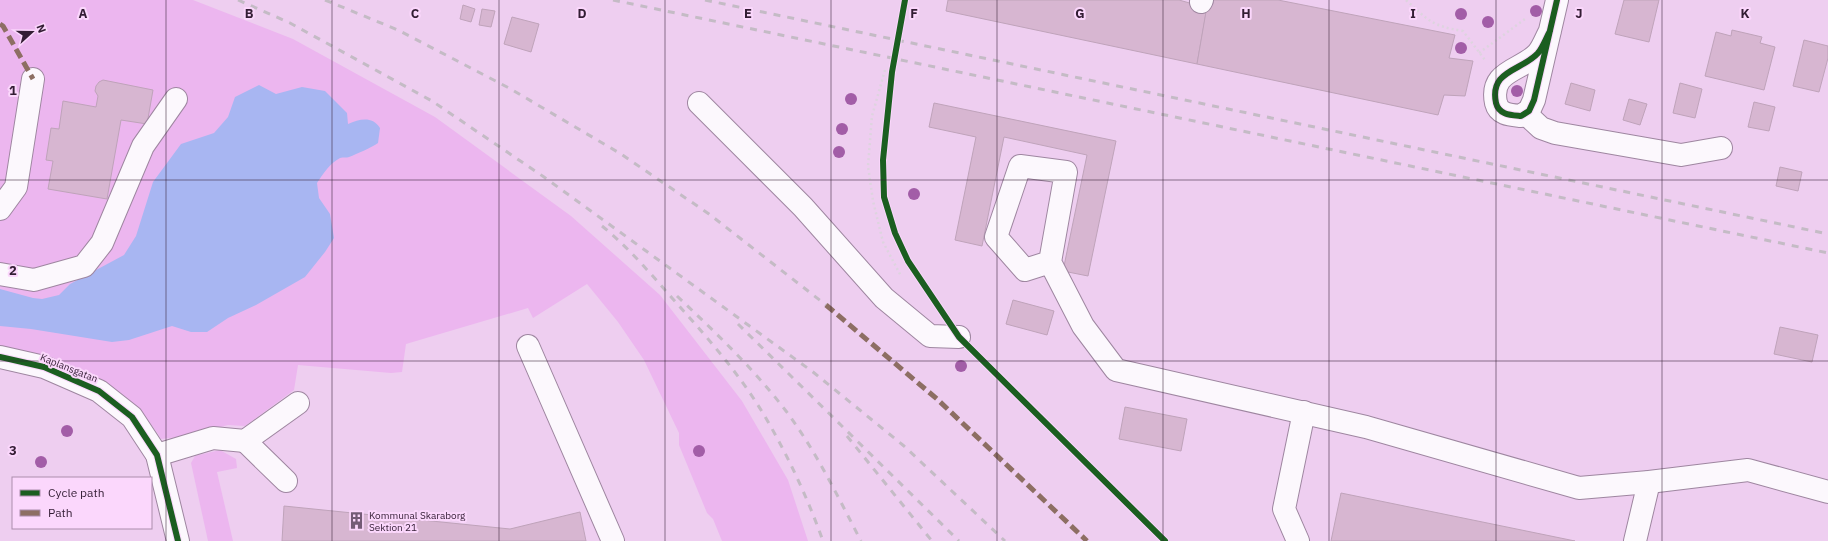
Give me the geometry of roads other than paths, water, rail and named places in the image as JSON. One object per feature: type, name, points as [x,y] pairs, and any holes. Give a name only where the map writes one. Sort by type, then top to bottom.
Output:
[{"type":"street","points":[[1550,31],[1538,52],[1528,61],[1515,67],[1500,78],[1496,86],[1495,97],[1497,106],[1506,114],[1521,116],[1529,111],[1534,100],[1550,31],[1557,0]]},
{"type":"street","points":[[0,210],[16,187],[33,79]]},
{"type":"street","points":[[0,274],[34,280],[84,266],[102,243],[143,146],[176,98]]},
{"type":"street","points":[[699,103],[803,207],[884,298],[930,336],[959,337]]},
{"type":"street","points":[[1525,113],[1541,128],[1555,133],[1681,155],[1722,148]]},
{"type":"street","points":[[1050,262],[1026,270],[996,237],[1020,166],[1066,172],[1050,262],[1083,326],[1116,370],[1366,426],[1579,488],[1649,482],[1748,470],[1828,492]]},
{"type":"street","points":[[528,346],[613,541]]},
{"type":"street","name":"Kaplansgatan","points":[[0,357],[44,367],[99,391],[132,416],[157,455],[178,541]]},
{"type":"street","points":[[245,441],[298,403]]},
{"type":"street","points":[[1298,541],[1284,509],[1304,412]]},
{"type":"street","points":[[157,455],[213,438],[245,441],[286,481]]},
{"type":"street","points":[[1635,541],[1649,482]]},
{"type":"water","points":[[259,85],[276,94],[302,87],[325,91],[347,113],[348,124],[361,120],[370,120],[377,124],[380,128],[378,143],[352,156],[336,160],[327,169],[317,183],[319,198],[330,214],[334,238],[305,277],[256,305],[228,318],[207,332],[191,332],[172,326],[129,340],[112,342],[31,329],[0,326],[0,289],[42,299],[59,295],[70,284],[124,255],[136,236],[153,182],[181,144],[214,133],[228,117],[235,97]]},
{"type":"railway","points":[[238,0],[290,23],[432,101],[544,177],[813,372],[904,446],[1005,541]]},
{"type":"railway","points":[[325,0],[398,30],[509,88],[621,154],[709,214],[826,305]]},
{"type":"railway","points":[[613,0],[1828,253]]},
{"type":"railway","points":[[705,0],[1828,234]]},
{"type":"railway","points":[[602,226],[630,251],[710,341],[746,387],[775,434],[804,494],[823,541]]},
{"type":"railway","points":[[677,296],[748,366],[786,411],[817,458],[861,541]]},
{"type":"railway","points":[[738,324],[959,541]]},
{"type":"railway","points":[[847,436],[932,541]]},
{"type":"place","name":"Kommunal Skaraborg Sektion 21","points":[[356,521]]}]
